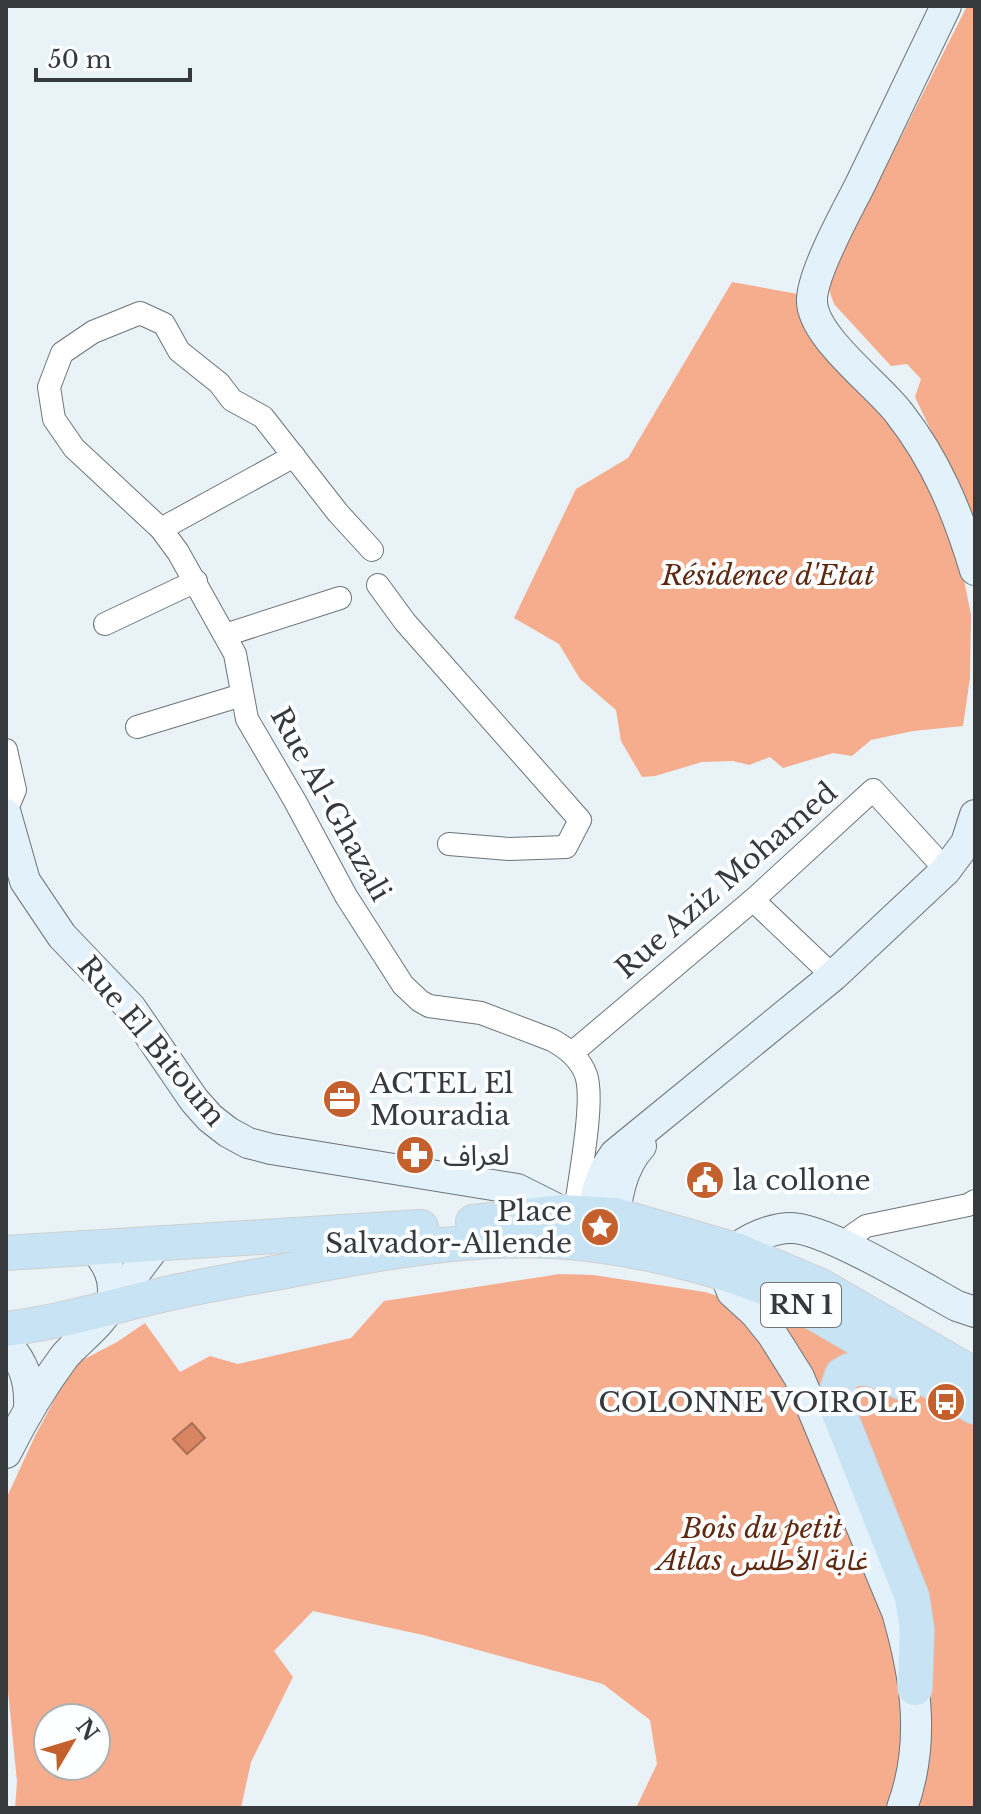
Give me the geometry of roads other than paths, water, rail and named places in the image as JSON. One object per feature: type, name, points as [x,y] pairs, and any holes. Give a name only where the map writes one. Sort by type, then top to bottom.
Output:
[{"type":"main road","points":[[946,6],[838,229],[812,300],[819,325],[898,412],[939,472],[965,534],[975,570]]},
{"type":"main road","name":"Rue El Bitoum","points":[[6,813],[25,881],[62,936],[131,1008],[194,1100],[228,1132],[248,1143],[271,1149],[517,1189],[591,1224]]},
{"type":"main road","points":[[591,1224],[621,1183],[635,1153],[692,1092],[833,976],[946,870],[966,843],[975,815]]},
{"type":"main road","name":"RN 1","points":[[6,1329],[165,1294],[360,1257],[518,1240],[591,1224]]},
{"type":"main road","name":"RN 1","points":[[95,1249],[394,1230],[591,1224],[821,1286],[975,1375]]},
{"type":"main road","points":[[915,1688],[908,1651],[885,1579],[811,1403],[786,1354],[755,1313],[732,1292],[730,1262],[759,1236],[790,1228],[808,1231],[844,1246],[957,1306],[975,1312]]},
{"type":"main road","points":[[6,1453],[29,1407],[157,1244]]},
{"type":"main road","points":[[6,1253],[95,1249],[112,1277],[112,1299],[108,1309]]},
{"type":"main road","name":"RN 1","points":[[730,1262],[975,1407]]},
{"type":"main road","points":[[6,1343],[18,1356],[26,1372],[30,1389],[29,1407]]},
{"type":"main road","points":[[902,1808],[914,1766],[917,1727],[917,1630],[912,1597],[836,1403],[836,1388],[842,1375],[849,1370],[865,1367],[975,1419]]},
{"type":"street","name":"Rue Al-Ghazali","points":[[372,550],[338,513],[263,417],[232,400],[219,383],[179,351],[164,324],[140,313],[93,332],[62,353],[49,387],[54,419],[74,448],[161,529],[196,581],[235,654],[247,719],[346,896],[411,994],[429,1006],[481,1013],[552,1040],[572,1053]]},
{"type":"street","points":[[161,529],[294,456]]},
{"type":"street","points":[[105,624],[196,581]]},
{"type":"street","points":[[378,585],[405,622],[580,820],[566,847],[509,849],[449,844]]},
{"type":"street","points":[[225,635],[340,598]]},
{"type":"street","points":[[137,727],[242,695]]},
{"type":"street","points":[[6,750],[15,790],[6,813]]},
{"type":"street","name":"Rue Aziz Mohamed","points":[[572,1053],[753,900],[873,790],[946,870]]},
{"type":"street","points":[[753,900],[833,976]]},
{"type":"street","points":[[572,1053],[585,1072],[589,1096],[591,1224]]},
{"type":"street","points":[[844,1246],[866,1226],[975,1201]]},
{"type":"place","name":"ACTEL El Mouradia","points":[[342,1099]]},
{"type":"place","name":"لعراف","points":[[415,1155]]},
{"type":"place","name":"la collone","points":[[705,1180]]},
{"type":"place","name":"Place Salvador-Allende","points":[[600,1227]]},
{"type":"place","name":"COLONNE VOIROLE","points":[[946,1402]]},
{"type":"park label","name":"Résidence d'Etat","points":[[768,575]]},
{"type":"park label","name":"Bois du petit Atlas غابة الأطلس","points":[[762,1544]]}]
